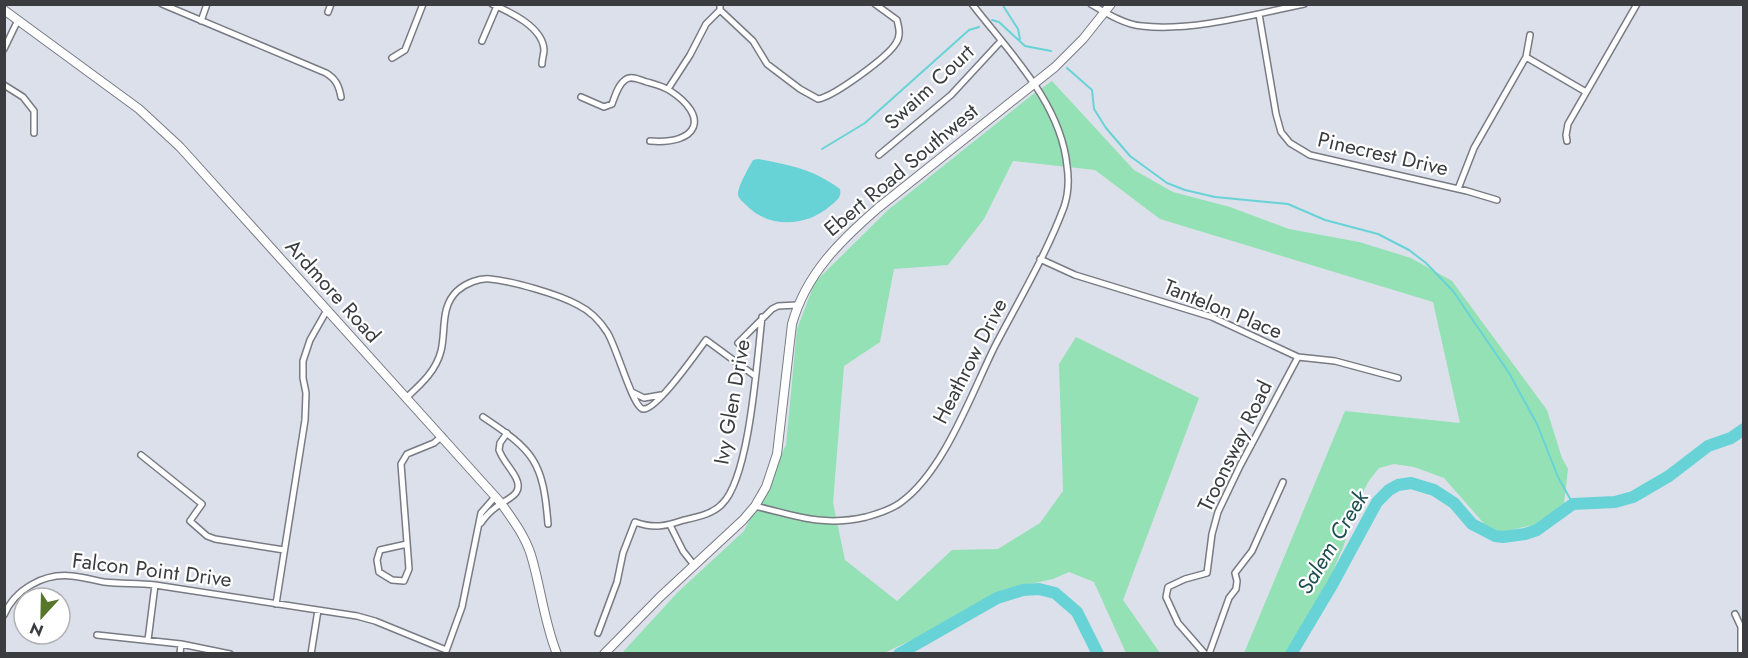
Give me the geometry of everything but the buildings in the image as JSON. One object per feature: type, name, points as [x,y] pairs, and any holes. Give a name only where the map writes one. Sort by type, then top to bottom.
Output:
[{"type":"street","points":[[162,4],[331,76],[340,88],[341,97]]},
{"type":"street","points":[[201,21],[207,4]]},
{"type":"street","points":[[328,12],[331,4]]},
{"type":"street","points":[[392,58],[405,50],[423,4]]},
{"type":"street","points":[[668,89],[690,55],[706,24],[720,7],[753,41],[767,64],[800,89],[821,99],[835,93],[896,43],[900,32],[897,20],[875,4]]},
{"type":"street","name":"Heathrow Drive","points":[[755,506],[828,522],[852,520],[876,514],[899,504],[917,487],[934,466],[1040,259],[1064,206],[1067,167],[1062,136],[1054,118],[1033,83],[972,4]]},
{"type":"street","points":[[1091,4],[1105,13],[1141,27],[1188,26],[1304,4]]},
{"type":"street","name":"Ebert Road Southwest","points":[[604,654],[627,628],[743,520],[755,506],[771,476],[777,454],[787,358],[797,305],[823,262],[851,232],[1055,67],[1083,39],[1111,4]]},
{"type":"street","points":[[1567,141],[1568,124],[1637,4]]},
{"type":"street","points":[[482,41],[495,5],[524,20],[537,34],[544,48],[542,64]]},
{"type":"street","name":"Ardmore Road","points":[[4,9],[139,109],[180,147],[498,500],[523,536],[531,555],[549,634],[557,654]]},
{"type":"street","name":"Pinecrest Drive","points":[[1259,14],[1276,114],[1281,132],[1290,143],[1310,155],[1497,200]]},
{"type":"street","points":[[4,49],[18,20]]},
{"type":"street","points":[[1458,189],[1474,148],[1526,57],[1530,35]]},
{"type":"street","name":"Swaim Court","points":[[879,155],[951,95],[1001,41]]},
{"type":"street","points":[[1526,57],[1586,92]]},
{"type":"street","points":[[581,97],[604,107],[612,104],[620,86],[626,79],[633,78],[668,89],[691,109],[694,125],[689,134],[680,140],[650,141]]},
{"type":"street","points":[[4,85],[23,97],[34,111],[34,134]]},
{"type":"street","name":"Tantelon Place","points":[[1040,259],[1074,275],[1212,317],[1298,357],[1335,361],[1398,378]]},
{"type":"street","points":[[406,398],[435,366],[441,351],[448,303],[456,292],[468,283],[490,279],[544,291],[577,304],[590,312],[616,346],[630,391],[637,405],[644,409],[658,401],[661,395],[672,386],[706,340],[755,376]]},
{"type":"street","points":[[762,317],[778,306],[797,305]]},
{"type":"street","points":[[276,604],[305,420],[306,393],[303,360],[310,340],[327,310]]},
{"type":"street","name":"Ivy Glen Drive","points":[[738,343],[762,317]]},
{"type":"street","name":"Ivy Glen Drive","points":[[598,633],[617,582],[623,553],[635,522],[647,527],[660,528],[716,510],[728,496],[743,459],[762,317]]},
{"type":"street","name":"Troonsway Road","points":[[1283,482],[1252,551],[1235,573],[1236,589],[1229,598],[1207,654],[1178,623],[1166,597],[1168,586],[1207,573],[1212,534],[1218,512],[1298,357]]},
{"type":"street","points":[[630,391],[644,398],[661,395]]},
{"type":"street","points":[[483,417],[524,446],[533,458],[539,472],[548,524]]},
{"type":"street","points":[[446,652],[462,607],[481,513],[498,500],[513,498],[518,490],[515,476],[499,450],[500,443],[507,433]]},
{"type":"street","points":[[407,544],[380,550],[377,560],[379,572],[392,580],[404,581],[409,569],[407,544],[400,464],[407,454],[434,443],[442,436]]},
{"type":"street","points":[[141,455],[202,504],[190,521],[207,536],[284,550]]},
{"type":"street","points":[[670,525],[694,565]]},
{"type":"street","name":"Falcon Point Drive","points":[[4,615],[25,588],[56,575],[72,576],[105,582],[155,585],[357,616],[375,621],[446,652]]},
{"type":"street","points":[[148,640],[155,585]]},
{"type":"street","points":[[311,654],[318,610]]},
{"type":"street","points":[[1735,614],[1741,627],[1740,654]]},
{"type":"street","points":[[98,635],[181,644],[230,654]]},
{"type":"street","points":[[180,654],[181,644]]},
{"type":"green space","points":[[1052,81],[1134,170],[1173,192],[1230,207],[1289,229],[1359,242],[1411,258],[1452,281],[1547,410],[1562,458],[1568,469],[1564,504],[1537,524],[1503,532],[1487,527],[1444,478],[1414,467],[1394,464],[1379,468],[1368,482],[1353,513],[1344,545],[1328,582],[1287,653],[1244,653],[1345,411],[1460,423],[1433,302],[1160,219],[1095,170],[1013,161],[984,219],[948,265],[894,269],[880,342],[844,366],[833,503],[845,560],[897,601],[952,550],[998,549],[1040,523],[1063,491],[1059,364],[1076,337],[1199,398],[1123,600],[1160,653],[1126,653],[1094,582],[1069,572],[1053,579],[1007,589],[933,630],[884,653],[621,654],[678,592],[744,531],[786,445],[797,329],[815,282],[888,210]]},
{"type":"water","points":[[758,159],[811,172],[840,189],[839,197],[819,214],[809,218],[787,222],[766,218],[747,206],[738,195],[751,163]]},
{"type":"waterway","points":[[1002,4],[1018,29],[1020,39]]},
{"type":"waterway","points":[[992,20],[999,22],[1025,46],[1051,51]]},
{"type":"waterway","points":[[822,149],[865,123],[969,30],[979,27]]},
{"type":"waterway","points":[[1067,68],[1092,90],[1094,109],[1106,128],[1130,156],[1167,183],[1215,197],[1288,204],[1325,220],[1378,234],[1409,250],[1426,263],[1453,291],[1509,373],[1537,424],[1558,477],[1573,504]]},
{"type":"waterway","name":"Salem Creek","points":[[1291,654],[1377,502],[1398,485],[1411,483],[1434,490],[1454,503],[1472,524],[1495,536],[1525,534],[1537,530],[1573,504],[1615,502],[1633,497],[1669,476],[1708,446],[1731,438],[1744,429]]},
{"type":"waterway","name":"Salem Creek","points":[[899,654],[997,598],[1023,590],[1039,589],[1055,593],[1077,612],[1098,654]]}]
